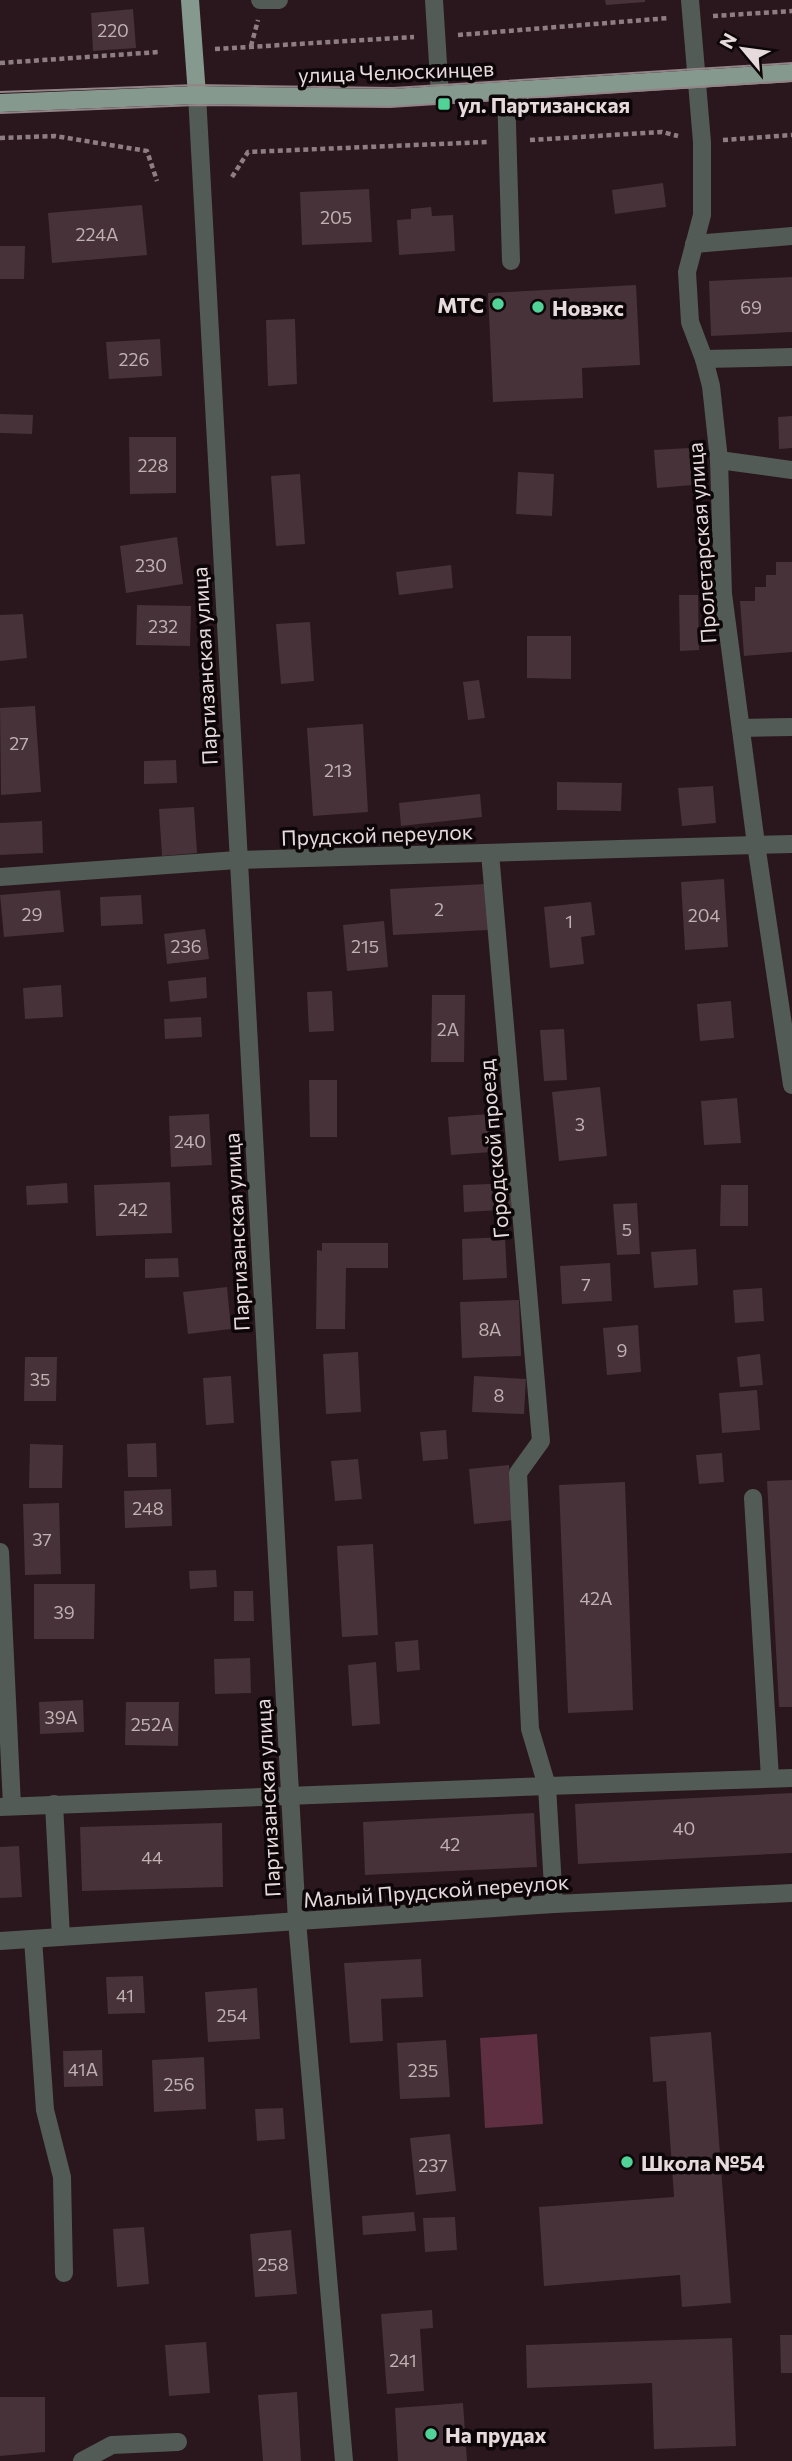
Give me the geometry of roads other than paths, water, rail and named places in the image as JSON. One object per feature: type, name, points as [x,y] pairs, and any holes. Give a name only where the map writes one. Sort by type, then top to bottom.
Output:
[{"type":"main road","name":"Партизанская улица","points":[[190,0],[197,96]]},
{"type":"main road","name":"улица Челюскинцев","points":[[0,103],[197,96],[392,98],[792,73]]},
{"type":"street","points":[[260,0],[279,0]]},
{"type":"street","points":[[434,0],[440,95]]},
{"type":"street","name":"Пролетарская улица","points":[[691,8],[702,142],[702,215],[687,272],[690,323],[711,386],[719,460],[723,594],[755,844],[792,1085]]},
{"type":"street","points":[[792,73],[792,80]]},
{"type":"street","points":[[506,91],[511,261]]},
{"type":"street","name":"Партизанская улица","points":[[197,96],[297,1922],[344,2461]]},
{"type":"street","points":[[694,244],[792,236]]},
{"type":"street","points":[[704,359],[792,357]]},
{"type":"street","points":[[719,460],[792,470]]},
{"type":"street","points":[[741,728],[792,727]]},
{"type":"street","name":"Прудской переулок","points":[[0,877],[237,860],[792,844]]},
{"type":"street","name":"Городской проезд","points":[[490,853],[541,1441],[518,1474],[530,1729],[547,1786]]},
{"type":"street","points":[[753,1498],[770,1778]]},
{"type":"street","points":[[0,1552],[6,1807],[792,1777]]},
{"type":"street","points":[[547,1786],[554,1904]]},
{"type":"street","points":[[54,1804],[61,1937]]},
{"type":"street","name":"Малый Прудской переулок","points":[[0,1941],[554,1904],[792,1893]]},
{"type":"street","points":[[33,1939],[45,2110],[62,2177],[64,2273]]},
{"type":"street","points":[[82,2461],[112,2445],[178,2442]]},
{"type":"tram line","points":[[0,92],[196,85],[393,88],[792,63]]},
{"type":"tram line","points":[[0,113],[196,105],[390,107],[792,81]]},
{"type":"place","name":"ул. Партизанская","points":[[444,104]]},
{"type":"place","name":"МТС","points":[[498,304]]},
{"type":"place","name":"Новэкс","points":[[538,307]]},
{"type":"place","name":"Школа №54","points":[[627,2162]]},
{"type":"place","name":"На прудах","points":[[431,2434]]}]
